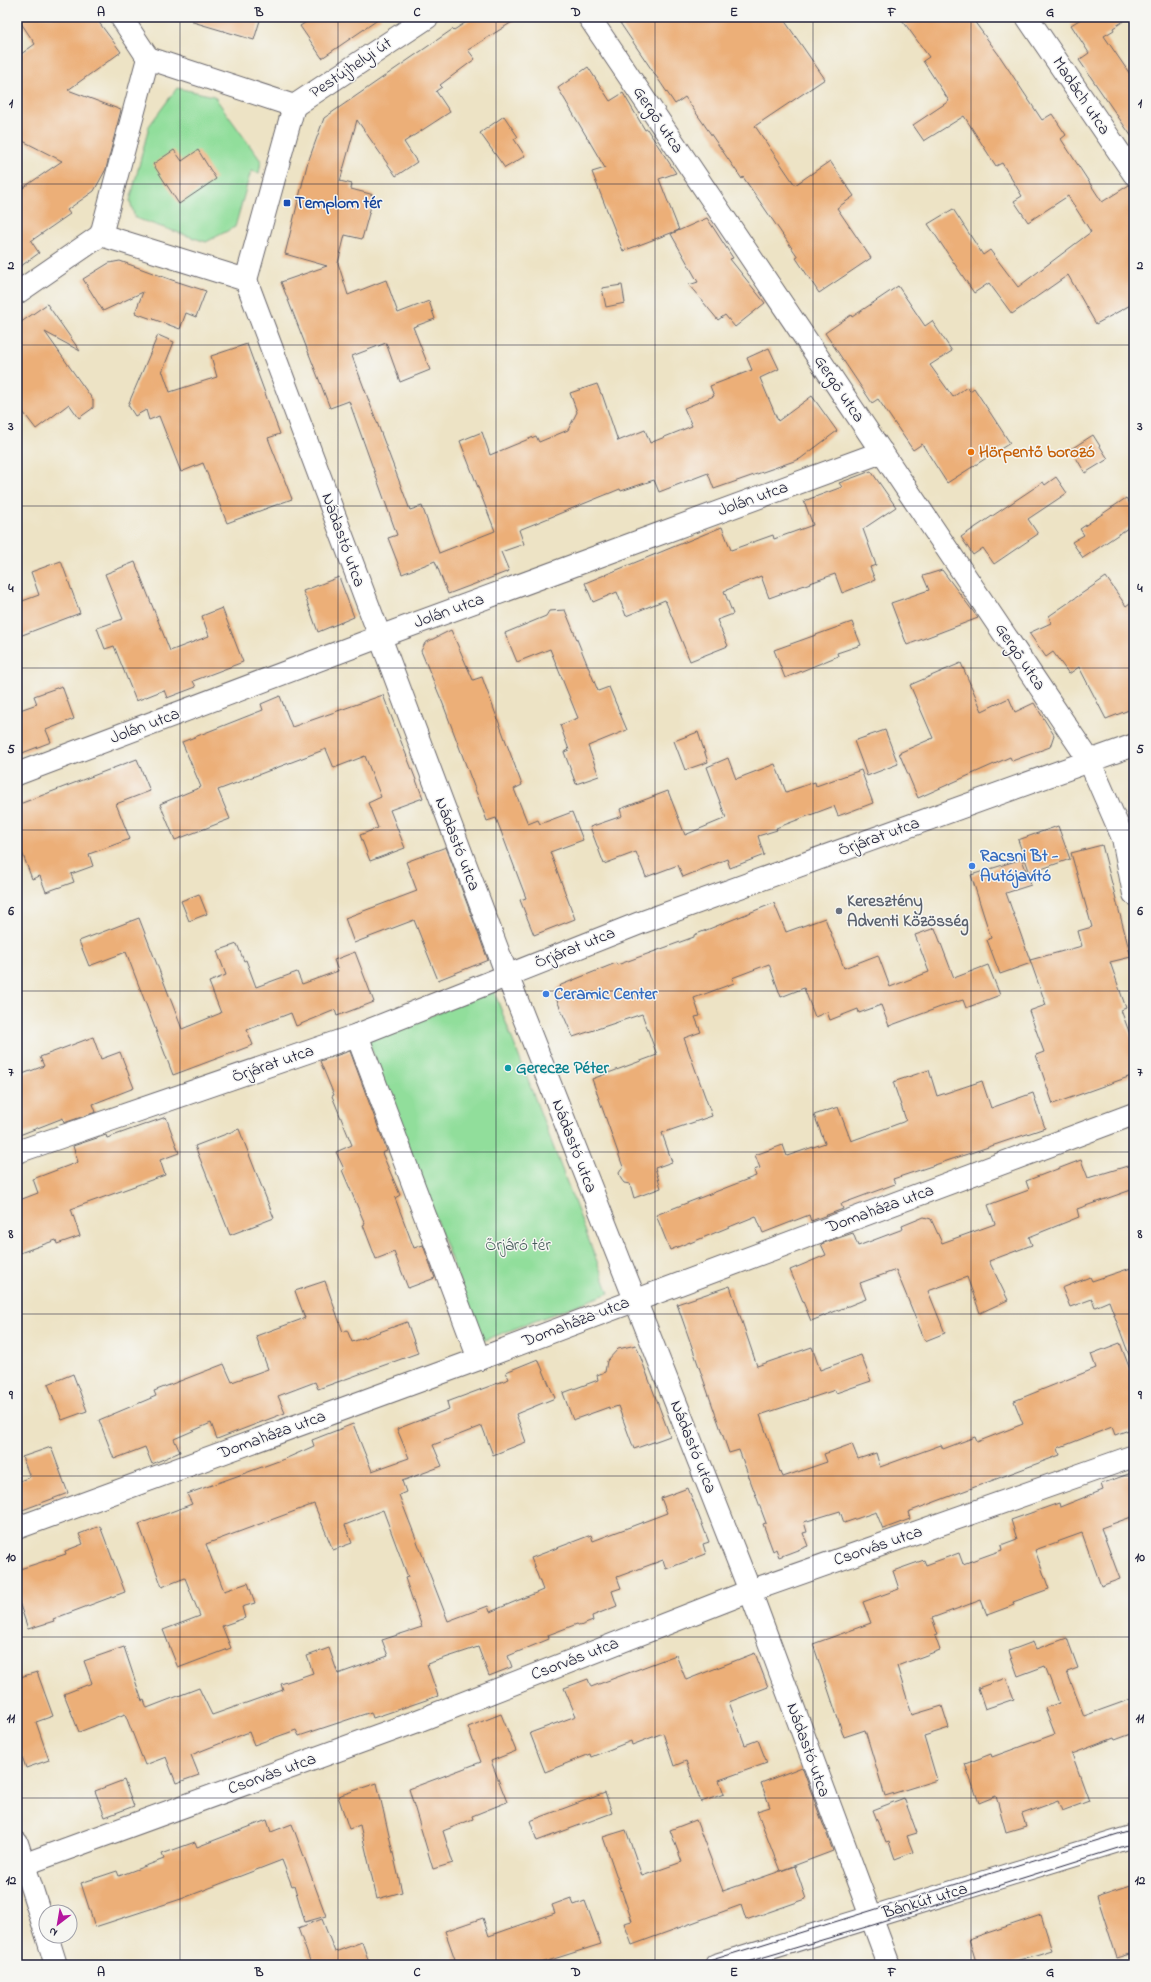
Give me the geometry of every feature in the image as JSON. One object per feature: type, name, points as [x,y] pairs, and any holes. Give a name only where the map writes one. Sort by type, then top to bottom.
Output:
[{"type":"street","points":[[101,235],[246,280],[294,106],[148,58],[121,17]]},
{"type":"street","name":"Pestújhelyi út","points":[[294,106],[428,17]]},
{"type":"street","name":"Gergő utca","points":[[589,17],[1089,760],[1123,838],[1134,894]]},
{"type":"street","name":"Madách utca","points":[[1027,17],[1134,174]]},
{"type":"street","points":[[17,292],[101,235],[148,58]]},
{"type":"street","name":"Nádastó utca","points":[[246,280],[507,975],[750,1591],[870,1918],[889,1965]]},
{"type":"street","name":"Jolán utca","points":[[17,774],[379,637],[882,452]]},
{"type":"street","name":"Őrjárat utca","points":[[17,1152],[357,1035],[640,922],[1134,744]]},
{"type":"street","points":[[357,1035],[479,1359]]},
{"type":"street","name":"Domaháza utca","points":[[17,1528],[479,1359],[1134,1114]]},
{"type":"street","name":"Csorvás utca","points":[[20,1866],[415,1722],[750,1591],[1134,1456]]},
{"type":"street","name":"Bánkút utca","points":[[716,1965],[1134,1836]]},
{"type":"street","points":[[17,1843],[20,1866],[38,1914]]},
{"type":"street","points":[[49,1944],[56,1965]]},
{"type":"green space","points":[[177,88],[214,96],[261,161],[259,173],[251,171],[235,227],[206,242],[135,218],[130,201],[149,126]]},
{"type":"green space","name":"Őrjáró tér","points":[[494,991],[609,1293],[482,1341],[368,1040]]},
{"type":"building","points":[[17,17],[95,17],[121,52],[68,90],[121,110],[106,169],[94,191],[67,210],[70,214],[31,241],[39,253],[17,269],[17,192],[62,161],[17,138],[17,57],[35,44]]},
{"type":"building","points":[[193,17],[261,17],[254,40],[193,22]]},
{"type":"building","points":[[314,17],[382,17],[322,58],[300,26]]},
{"type":"building","points":[[474,17],[520,17],[468,50],[475,59],[440,85],[442,87],[436,91],[450,112],[404,142],[417,162],[396,176],[357,120],[340,181],[352,184],[351,189],[374,195],[362,239],[345,235],[338,263],[348,295],[386,280],[398,313],[429,301],[435,319],[413,327],[430,370],[400,382],[386,343],[352,356],[410,510],[422,506],[439,553],[495,531],[460,441],[482,432],[490,455],[536,436],[539,442],[568,430],[577,412],[570,393],[597,384],[602,394],[618,441],[645,430],[650,443],[692,426],[684,408],[714,396],[710,386],[752,370],[747,358],[769,348],[779,369],[760,378],[778,421],[812,396],[837,431],[800,459],[714,489],[708,473],[659,492],[654,480],[621,491],[620,489],[519,530],[524,544],[501,552],[509,571],[448,594],[435,561],[402,574],[388,538],[397,535],[349,401],[330,408],[281,282],[327,266],[285,254],[307,165],[324,118],[453,29],[454,30]]},
{"type":"building","points":[[616,17],[782,17],[825,79],[755,126],[795,185],[830,161],[854,196],[837,208],[871,258],[819,293],[796,258],[798,257],[743,177],[742,179],[685,97],[675,104]]},
{"type":"building","points":[[900,17],[971,17],[999,55],[1042,120],[1052,114],[1066,135],[1061,139],[1102,202],[1129,185],[1134,186],[1134,303],[1096,324],[1068,275],[1012,314],[989,283],[974,293],[928,224],[953,209],[983,255],[990,250],[1018,287],[1091,232],[1068,196],[1028,222],[1014,201],[1022,196],[1002,163],[996,166],[964,116],[924,141],[913,125],[949,101],[923,61],[929,57]]},
{"type":"building","points":[[1084,17],[1130,17],[1104,36],[1134,80],[1134,140],[1079,60],[1089,53],[1071,25]]},
{"type":"building","points":[[588,67],[610,101],[623,93],[645,130],[647,129],[676,173],[659,179],[679,230],[623,251],[592,172],[605,168],[558,88]]},
{"type":"building","points":[[504,116],[518,137],[514,139],[525,156],[505,168],[480,133]]},
{"type":"building","points":[[174,150],[182,161],[198,150],[216,179],[179,204],[153,164]]},
{"type":"building","points":[[707,218],[733,258],[730,259],[765,303],[735,327],[725,315],[718,320],[689,285],[698,282],[671,234]]},
{"type":"building","points":[[120,261],[206,291],[196,317],[186,313],[180,329],[153,319],[154,317],[152,319],[135,313],[143,292],[103,311],[83,279],[109,263]]},
{"type":"building","points":[[622,285],[625,303],[606,307],[602,288]]},
{"type":"building","points":[[898,286],[925,326],[932,321],[952,351],[930,365],[953,397],[967,387],[970,391],[974,388],[1010,443],[947,483],[922,444],[913,450],[878,399],[872,403],[825,333]]},
{"type":"building","points":[[47,304],[80,351],[45,332],[93,400],[93,408],[79,418],[69,404],[36,429],[17,404],[17,325]]},
{"type":"building","points":[[158,335],[174,342],[162,372],[170,392],[217,377],[211,356],[247,344],[280,434],[268,438],[292,499],[227,523],[203,463],[181,472],[159,416],[149,420],[146,410],[135,416],[128,405]]},
{"type":"building","points":[[1093,435],[1108,459],[1085,473],[1071,449]]},
{"type":"building","points":[[871,471],[896,507],[863,529],[876,565],[870,567],[875,580],[842,593],[835,574],[769,598],[761,576],[724,591],[733,614],[717,620],[728,646],[690,661],[665,600],[626,616],[617,592],[593,602],[585,583],[722,527],[731,550],[773,535],[774,539],[813,525],[804,501],[842,487],[839,483]]},
{"type":"building","points":[[1056,477],[1067,493],[1028,519],[1038,534],[994,564],[983,548],[973,555],[961,537],[1043,482],[1045,485]]},
{"type":"building","points":[[1126,498],[1134,509],[1134,524],[1083,558],[1072,542],[1084,535],[1080,529]]},
{"type":"building","points":[[61,561],[80,613],[17,637],[17,603],[39,595],[31,572]]},
{"type":"building","points":[[135,562],[170,651],[209,636],[202,616],[222,608],[243,662],[193,681],[196,687],[167,698],[164,690],[136,701],[114,646],[105,649],[97,628],[123,619],[105,574]]},
{"type":"building","points":[[942,570],[978,618],[907,645],[891,603],[929,590],[923,576]]},
{"type":"building","points":[[339,577],[354,617],[318,632],[303,591]]},
{"type":"building","points":[[1106,577],[1126,606],[1134,600],[1134,708],[1106,719],[1079,667],[1069,674],[1053,652],[1046,657],[1029,633],[1051,623],[1049,616]]},
{"type":"building","points":[[565,610],[598,691],[609,687],[627,730],[588,746],[599,776],[576,784],[564,752],[569,750],[560,725],[578,718],[550,649],[517,662],[505,633],[546,616],[549,611]]},
{"type":"building","points":[[852,622],[861,645],[837,653],[838,656],[785,678],[774,650]]},
{"type":"building","points":[[451,630],[473,680],[482,677],[522,785],[514,789],[528,824],[538,820],[540,824],[572,812],[583,840],[550,852],[575,919],[534,935],[520,900],[526,898],[496,818],[487,821],[443,704],[421,651],[425,643]]},
{"type":"building","points":[[961,663],[982,711],[1009,698],[1015,712],[1034,703],[1054,735],[1050,747],[1012,761],[1010,757],[918,798],[899,753],[933,738],[910,685]]},
{"type":"building","points":[[62,686],[74,719],[46,730],[51,742],[17,755],[17,711],[37,704],[34,696]]},
{"type":"building","points":[[383,695],[423,798],[390,810],[405,848],[370,861],[360,835],[378,828],[368,803],[381,797],[365,756],[334,768],[326,749],[218,790],[230,819],[175,840],[160,804],[201,787],[182,742],[263,710],[261,704],[280,696],[292,727]]},
{"type":"building","points":[[885,730],[898,764],[867,776],[854,741]]},
{"type":"building","points":[[698,732],[708,762],[685,770],[674,741]]},
{"type":"building","points":[[728,758],[736,779],[775,764],[786,792],[815,782],[816,786],[861,770],[873,803],[838,816],[834,806],[776,828],[777,830],[758,836],[764,855],[730,868],[727,859],[683,877],[678,865],[646,877],[636,852],[604,864],[590,827],[622,816],[620,809],[668,791],[685,835],[726,818],[707,767]]},
{"type":"building","points":[[137,759],[150,791],[116,804],[130,839],[89,854],[93,866],[71,874],[74,882],[46,892],[40,876],[32,879],[17,839],[17,805]]},
{"type":"building","points":[[1058,826],[1070,859],[1030,873],[1018,840]]},
{"type":"building","points":[[1102,845],[1131,957],[1110,962],[1126,1008],[1121,1010],[1134,1045],[1134,1075],[1053,1104],[1036,1055],[1044,1052],[1029,1011],[1046,1005],[1030,960],[1082,946],[1078,931],[1092,927],[1071,853]]},
{"type":"building","points":[[446,847],[488,960],[438,980],[414,920],[354,943],[345,918],[417,891],[406,862]]},
{"type":"building","points":[[1022,859],[1031,885],[1006,893],[1031,963],[1000,974],[987,940],[991,938],[971,875]]},
{"type":"building","points":[[199,894],[207,914],[189,921],[181,901]]},
{"type":"building","points":[[774,903],[786,932],[825,918],[844,968],[878,955],[890,987],[929,972],[915,935],[935,928],[954,978],[988,965],[1000,995],[966,1008],[963,1000],[889,1026],[881,1005],[859,1013],[858,1009],[830,1020],[827,1012],[815,1017],[804,988],[781,997],[769,964],[732,978],[734,983],[694,998],[700,1016],[695,1017],[701,1032],[684,1038],[712,1116],[662,1133],[672,1162],[655,1168],[661,1188],[634,1198],[630,1184],[624,1183],[621,1179],[619,1173],[623,1167],[592,1079],[657,1055],[642,1014],[573,1037],[555,996],[557,989],[561,985],[616,963],[617,965],[694,937],[694,935]]},
{"type":"building","points":[[139,918],[182,1029],[221,1013],[209,982],[226,975],[217,951],[237,944],[244,961],[246,960],[256,987],[297,972],[302,984],[338,971],[334,960],[355,952],[374,1002],[337,1016],[335,1010],[296,1026],[291,1013],[247,1030],[253,1045],[173,1075],[126,952],[89,966],[79,941]]},
{"type":"building","points":[[93,1037],[101,1059],[120,1052],[134,1088],[93,1104],[96,1112],[64,1123],[63,1118],[17,1136],[17,1076],[44,1066],[40,1057]]},
{"type":"building","points":[[350,1051],[387,1151],[382,1153],[400,1195],[395,1198],[414,1248],[423,1245],[435,1278],[408,1288],[394,1252],[376,1259],[363,1225],[365,1224],[336,1152],[352,1145],[332,1096],[334,1095],[320,1061]]},
{"type":"building","points":[[929,1070],[937,1096],[982,1081],[991,1108],[1033,1093],[1045,1128],[893,1179],[895,1184],[841,1204],[843,1209],[811,1221],[809,1215],[763,1233],[756,1216],[670,1250],[656,1215],[756,1176],[754,1170],[760,1168],[755,1155],[783,1145],[787,1156],[825,1143],[814,1115],[838,1107],[851,1141],[903,1122],[906,1120],[893,1082]]},
{"type":"building","points":[[166,1117],[179,1153],[160,1160],[165,1175],[71,1209],[80,1236],[57,1244],[56,1240],[17,1254],[17,1201],[38,1193],[33,1179],[78,1162],[73,1146],[106,1135],[107,1138]]},
{"type":"building","points":[[239,1129],[274,1218],[230,1235],[195,1146]]},
{"type":"building","points":[[1081,1160],[1088,1178],[1134,1164],[1134,1189],[1077,1209],[1079,1217],[1029,1237],[1032,1245],[989,1261],[1008,1300],[980,1313],[967,1277],[928,1291],[945,1333],[925,1341],[896,1270],[860,1283],[866,1299],[811,1321],[790,1270],[826,1255],[821,1244],[853,1233],[858,1246],[903,1229],[902,1226],[924,1217],[931,1219],[942,1243],[995,1224],[988,1205],[1029,1190],[1026,1181]]},
{"type":"building","points":[[1134,1267],[1134,1362],[1132,1363],[1109,1301],[1095,1307],[1092,1299],[1070,1307],[1062,1288],[1090,1277],[1092,1281]]},
{"type":"building","points":[[325,1281],[343,1332],[347,1330],[352,1342],[407,1322],[418,1353],[318,1389],[315,1382],[278,1396],[285,1413],[217,1439],[211,1423],[174,1439],[180,1452],[152,1464],[145,1447],[114,1459],[99,1420],[156,1396],[154,1391],[224,1364],[232,1382],[268,1369],[256,1336],[305,1318],[295,1291]]},
{"type":"building","points":[[730,1286],[757,1366],[812,1347],[820,1370],[861,1355],[871,1381],[836,1393],[835,1390],[760,1415],[783,1477],[827,1462],[824,1454],[852,1444],[858,1459],[876,1453],[880,1467],[941,1445],[943,1449],[975,1437],[977,1442],[1023,1424],[1014,1401],[1096,1368],[1091,1354],[1120,1343],[1134,1380],[1134,1428],[1115,1435],[1112,1427],[1058,1448],[1060,1455],[908,1512],[910,1519],[883,1529],[876,1512],[844,1523],[840,1511],[804,1522],[807,1532],[803,1533],[808,1546],[779,1557],[776,1549],[773,1551],[763,1524],[766,1523],[739,1450],[729,1453],[677,1304]]},
{"type":"building","points":[[636,1345],[670,1436],[634,1449],[618,1406],[609,1409],[609,1407],[573,1420],[563,1393],[598,1380],[597,1375],[605,1372],[607,1361],[618,1349]]},
{"type":"building","points":[[538,1359],[555,1398],[516,1414],[526,1442],[493,1455],[482,1426],[433,1445],[442,1466],[402,1481],[406,1492],[399,1495],[448,1621],[488,1606],[490,1612],[543,1590],[531,1558],[591,1535],[593,1541],[667,1513],[661,1498],[688,1488],[709,1542],[703,1544],[706,1554],[666,1569],[663,1560],[617,1577],[621,1588],[612,1591],[617,1606],[592,1616],[593,1621],[580,1626],[577,1624],[548,1635],[549,1639],[508,1656],[512,1667],[489,1676],[478,1647],[427,1664],[438,1696],[373,1718],[371,1712],[299,1736],[296,1730],[254,1745],[249,1732],[191,1755],[199,1775],[176,1783],[166,1757],[145,1765],[125,1714],[79,1732],[64,1694],[92,1683],[84,1661],[124,1647],[142,1701],[144,1700],[147,1708],[199,1688],[212,1715],[283,1690],[281,1684],[313,1673],[307,1656],[329,1648],[338,1674],[388,1656],[382,1640],[422,1627],[405,1578],[408,1577],[383,1510],[345,1525],[352,1543],[333,1550],[314,1504],[206,1544],[224,1591],[248,1583],[255,1603],[242,1607],[245,1618],[222,1626],[231,1648],[178,1668],[163,1630],[200,1616],[185,1578],[162,1587],[139,1524],[192,1504],[187,1494],[287,1458],[314,1446],[312,1440],[353,1424],[372,1471],[409,1458],[397,1429],[449,1409],[447,1402],[509,1379],[506,1372]]},
{"type":"building","points":[[73,1374],[87,1411],[62,1420],[48,1384]]},
{"type":"building","points":[[51,1447],[68,1493],[17,1512],[17,1482],[30,1477],[22,1457]]},
{"type":"building","points":[[1134,1472],[1134,1516],[1101,1528],[1120,1579],[1101,1586],[1082,1533],[1035,1550],[1049,1589],[1013,1602],[1014,1605],[987,1615],[981,1600],[932,1618],[938,1635],[935,1636],[940,1650],[897,1666],[912,1715],[942,1706],[949,1728],[924,1736],[937,1780],[885,1796],[865,1730],[844,1737],[813,1644],[871,1623],[863,1602],[899,1589],[893,1571],[924,1560],[926,1565],[959,1553],[963,1564],[1002,1550],[1001,1545],[1017,1539],[1011,1520],[1059,1503],[1060,1507],[1103,1490],[1101,1484]]},
{"type":"building","points":[[100,1526],[125,1592],[53,1619],[54,1621],[28,1629],[17,1596],[17,1570],[66,1554],[65,1551],[83,1544],[79,1534]]},
{"type":"building","points":[[1067,1638],[1078,1668],[1067,1672],[1084,1716],[1134,1698],[1134,1733],[1115,1740],[1114,1738],[1072,1754],[1089,1801],[1062,1811],[1058,1801],[1022,1814],[1026,1826],[1006,1832],[996,1796],[979,1803],[965,1764],[991,1754],[992,1757],[1055,1734],[1045,1708],[1059,1703],[1045,1666],[1018,1676],[1009,1651],[1033,1642],[1036,1649]]},
{"type":"building","points":[[755,1653],[768,1687],[729,1702],[745,1745],[758,1740],[767,1763],[719,1780],[724,1794],[701,1802],[686,1761],[674,1766],[663,1733],[632,1745],[631,1741],[591,1757],[590,1754],[545,1772],[530,1733],[576,1716],[564,1688],[588,1679],[591,1687],[676,1655],[686,1680]]},
{"type":"building","points":[[37,1672],[53,1716],[36,1722],[49,1760],[26,1768],[17,1742],[17,1678]]},
{"type":"building","points":[[1006,1678],[1014,1699],[985,1709],[978,1688]]},
{"type":"building","points":[[501,1714],[516,1751],[491,1761],[507,1802],[472,1816],[473,1819],[443,1831],[453,1863],[433,1869],[409,1789],[481,1762],[468,1727]]},
{"type":"building","points":[[802,1767],[833,1851],[780,1871],[757,1811],[770,1807],[761,1783]]},
{"type":"building","points":[[124,1780],[134,1806],[105,1817],[95,1791]]},
{"type":"building","points":[[377,1783],[402,1892],[377,1899],[360,1825],[349,1829],[338,1796]]},
{"type":"building","points":[[605,1793],[612,1813],[537,1841],[530,1821]]},
{"type":"building","points":[[904,1798],[917,1833],[907,1836],[913,1852],[895,1859],[889,1842],[886,1843],[873,1810]]},
{"type":"building","points":[[267,1820],[271,1832],[292,1824],[326,1916],[305,1922],[294,1885],[292,1886],[282,1860],[181,1899],[95,1927],[81,1883],[117,1871],[119,1876],[164,1859],[162,1854],[195,1842],[197,1847]]},
{"type":"building","points":[[696,1820],[723,1891],[795,1866],[806,1899],[746,1920],[741,1905],[632,1945],[624,1923],[632,1921],[603,1837],[626,1830],[642,1876],[682,1862],[670,1830]]},
{"type":"building","points":[[1134,1884],[1134,1953],[1117,1958],[1097,1896]]},
{"type":"building","points":[[571,1898],[574,1905],[585,1901],[601,1944],[535,1965],[457,1965],[445,1931],[483,1918],[489,1936],[555,1913],[552,1905]]},
{"type":"building","points":[[1041,1915],[1052,1950],[1003,1965],[977,1965],[969,1939]]},
{"type":"building","points":[[322,1919],[335,1952],[362,1942],[370,1965],[307,1965],[306,1963],[310,1961],[298,1928]]},
{"type":"tram line","points":[[696,1965],[1134,1829]]},
{"type":"tram line","points":[[737,1965],[873,1925],[1134,1843]]},
{"type":"place","name":"Templom tér","points":[[287,203]]},
{"type":"place","name":"Hörpentő borozó","points":[[971,452]]},
{"type":"place","name":"Racsni Bt - Autójavító","points":[[972,866]]},
{"type":"place","name":"Keresztény Adventi Közösség","points":[[839,911]]},
{"type":"place","name":"Ceramic Center","points":[[546,994]]},
{"type":"place","name":"Gerecze Péter","points":[[508,1068]]}]
